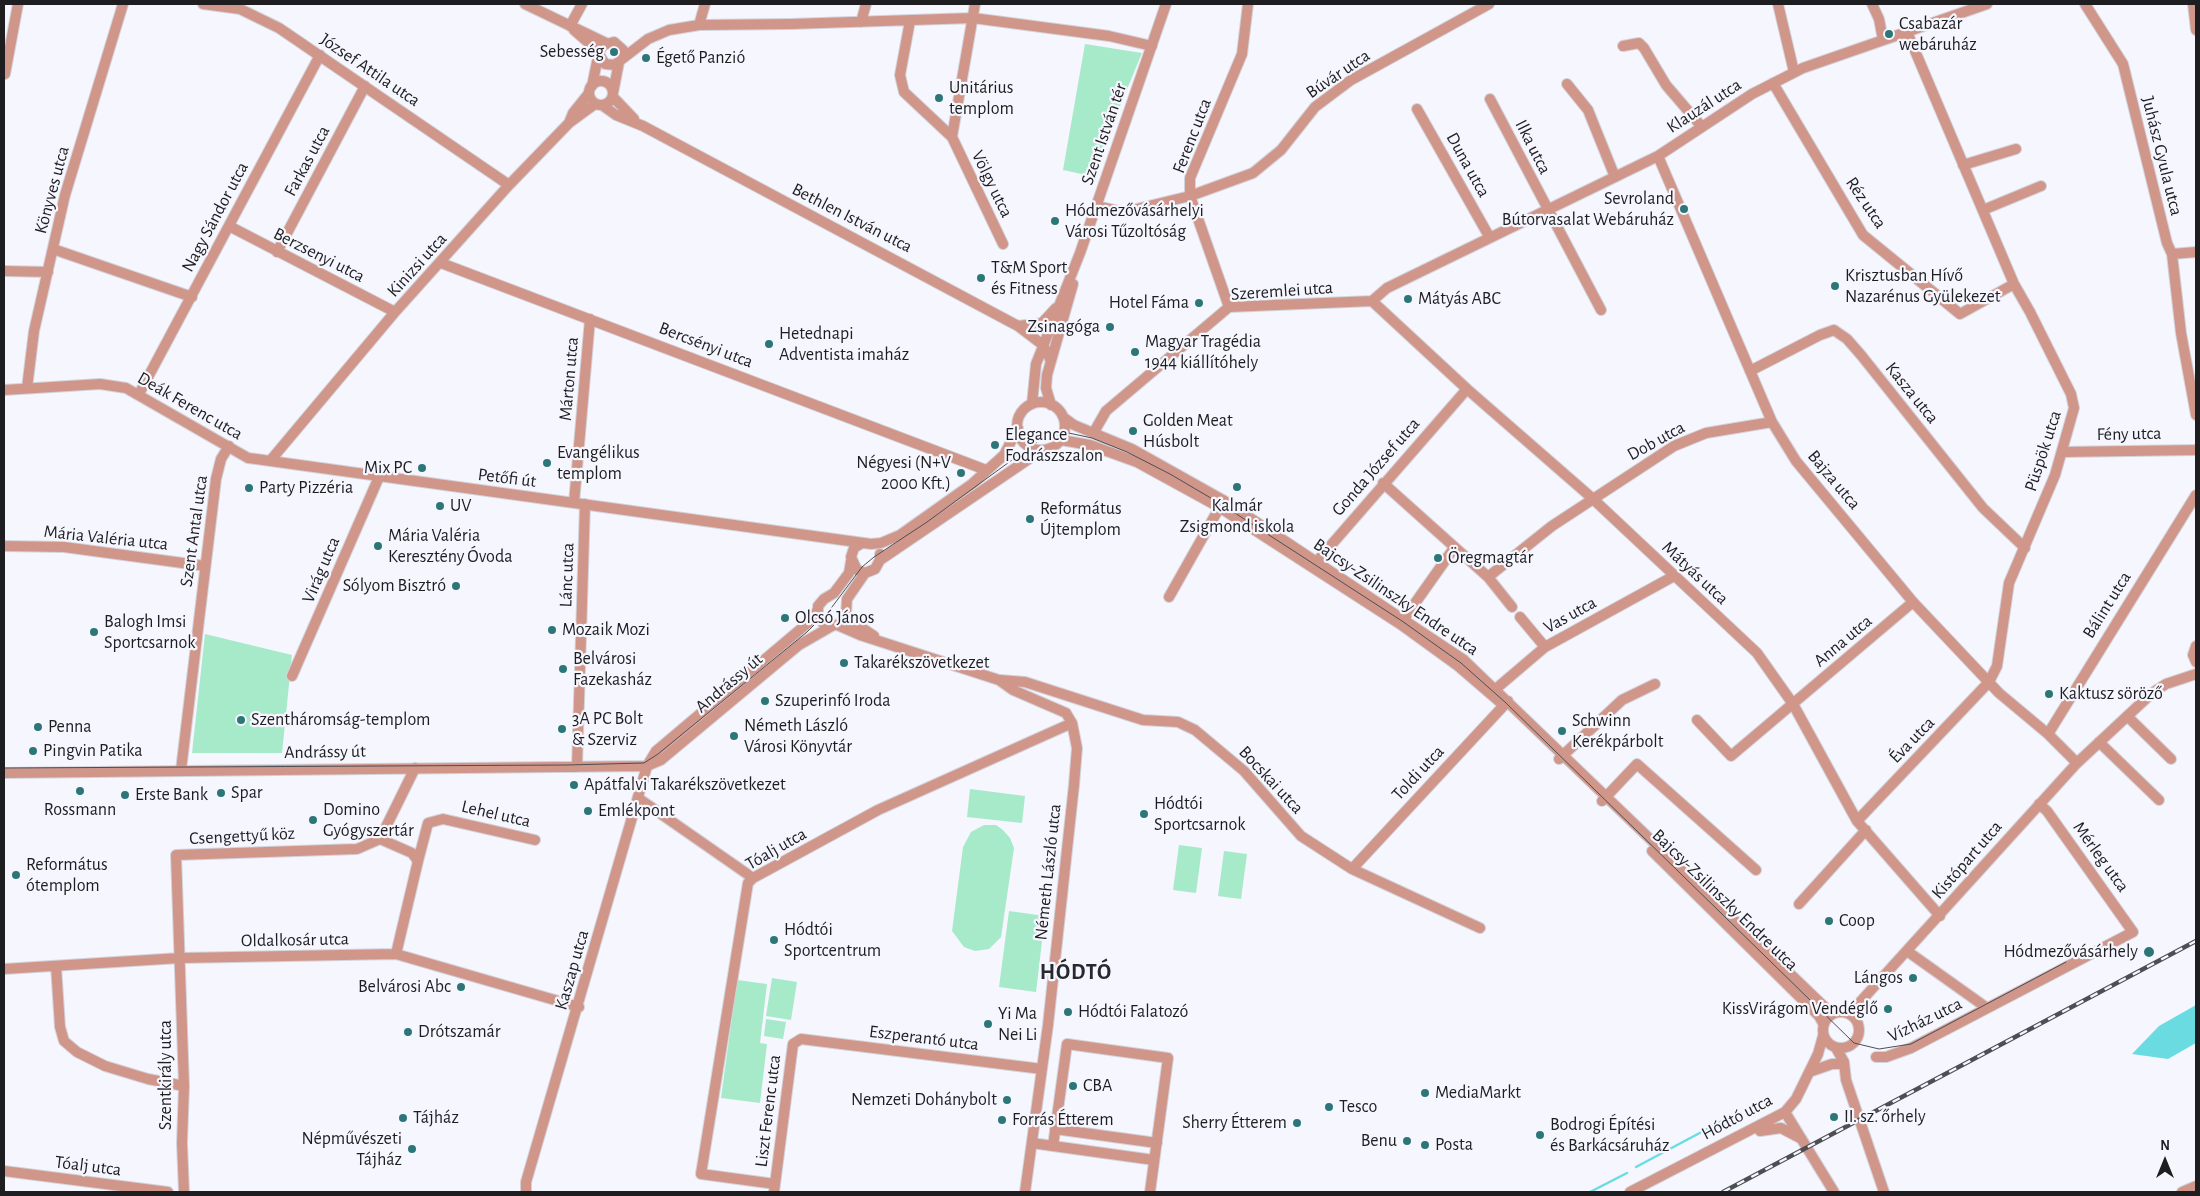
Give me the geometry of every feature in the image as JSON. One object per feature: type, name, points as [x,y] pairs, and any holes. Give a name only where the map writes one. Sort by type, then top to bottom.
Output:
[{"type":"street","points":[[5,74],[18,4]]},
{"type":"street","name":"Könyves utca","points":[[27,388],[34,332],[65,195],[123,4]]},
{"type":"street","name":"József Attila utca","points":[[203,4],[240,10],[279,28],[509,185]]},
{"type":"street","points":[[525,4],[606,43],[614,42],[620,46],[623,54],[610,101],[598,105],[569,123]]},
{"type":"street","points":[[570,26],[582,4]]},
{"type":"street","points":[[700,25],[705,4]]},
{"type":"street","points":[[861,22],[866,4]]},
{"type":"street","name":"Völgy utca","points":[[952,137],[975,4]]},
{"type":"street","name":"Szent István tér","points":[[1032,404],[1036,364],[1080,253],[1166,4]]},
{"type":"street","name":"Ferenc utca","points":[[1229,307],[1190,196],[1190,178],[1242,54],[1248,4]]},
{"type":"street","name":"Búvár utca","points":[[1096,206],[1124,212],[1190,196],[1253,173],[1281,150],[1314,107],[1344,85],[1489,4]]},
{"type":"street","points":[[1778,4],[1794,72]]},
{"type":"street","points":[[1872,4],[1883,40]]},
{"type":"street","name":"Klauzál utca","points":[[1372,301],[1387,288],[1658,156],[1752,94],[1794,72],[1987,4]]},
{"type":"street","name":"Juhász Gyula utca","points":[[2085,4],[2123,64],[2167,243],[2172,254],[2181,333],[2196,415]]},
{"type":"street","points":[[2193,4],[2196,30]]},
{"type":"street","points":[[620,46],[648,39],[669,30],[700,25],[972,18],[1109,36],[1152,46]]},
{"type":"street","name":"Völgy utca","points":[[910,20],[900,74],[901,86],[904,92],[952,137],[1003,244]]},
{"type":"street","points":[[570,26],[599,54],[602,61],[610,66],[620,61],[648,39]]},
{"type":"street","name":"Püspök utca","points":[[1907,32],[2014,284],[2071,394],[2074,408],[2055,475],[2009,584],[1997,666],[1989,682]]},
{"type":"street","points":[[599,54],[606,43]]},
{"type":"street","points":[[1623,46],[1639,43],[1644,48],[1666,85],[1702,127]]},
{"type":"street","name":"Kinizsi utca","points":[[270,461],[395,312],[441,263],[509,185],[569,123],[573,113],[590,90],[599,54]]},
{"type":"street","name":"Nagy Sándor utca","points":[[139,394],[320,55]]},
{"type":"street","points":[[598,105],[590,90],[597,82],[606,82],[613,95]]},
{"type":"street","name":"Réz utca","points":[[1773,83],[1863,235],[1960,314],[2014,284]]},
{"type":"street","points":[[1567,84],[1588,110],[1615,177]]},
{"type":"street","name":"Farkas utca","points":[[276,252],[365,86]]},
{"type":"street","name":"Bethlen István utca","points":[[613,95],[643,126]]},
{"type":"street","name":"Ilka utca","points":[[1490,99],[1547,210]]},
{"type":"street","name":"Bethlen István utca","points":[[598,105],[643,126],[1018,326],[1044,345]]},
{"type":"street","name":"Duna utca","points":[[1417,109],[1490,238]]},
{"type":"street","points":[[1963,165],[2016,149]]},
{"type":"street","name":"Bajza utca","points":[[1658,156],[1772,422],[1796,461],[1913,602],[1989,682],[2048,734],[2076,763]]},
{"type":"street","points":[[1983,210],[2041,186]]},
{"type":"street","points":[[1547,210],[1600,310]]},
{"type":"street","name":"Berzsenyi utca","points":[[229,226],[395,312]]},
{"type":"street","points":[[53,249],[192,297]]},
{"type":"street","points":[[2172,254],[2196,252]]},
{"type":"street","points":[[1051,405],[1046,388],[1050,359],[1066,314],[1080,253]]},
{"type":"street","name":"Bercsényi utca","points":[[441,263],[986,470]]},
{"type":"street","points":[[4,271],[48,272]]},
{"type":"street","name":"Szeremlei utca","points":[[1094,432],[1106,412],[1229,307],[1372,301]]},
{"type":"street","name":"Mátyás utca","points":[[1372,301],[1467,389],[1592,498],[1757,653],[1793,704],[1858,821],[1940,916]]},
{"type":"street","points":[[1018,326],[1042,323],[1059,306]]},
{"type":"street","name":"Márton utca","points":[[574,503],[590,319]]},
{"type":"street","name":"Kasza utca","points":[[1750,371],[1834,330],[1847,339],[1861,355],[1983,508],[2025,548]]},
{"type":"street","points":[[1044,345],[1050,359]]},
{"type":"street","name":"Deák Ferenc utca","points":[[4,390],[100,384],[119,386],[139,394],[248,458],[270,461]]},
{"type":"street","name":"Gonda József utca","points":[[1314,565],[1383,483],[1467,389]]},
{"type":"street","points":[[865,572],[847,599],[846,612],[835,626],[823,623],[817,611],[820,602],[828,597],[849,573],[854,548],[866,544],[881,544],[900,535],[972,484],[1004,455],[1018,428],[1021,414],[1032,404],[1045,403],[1051,405],[1063,417],[1064,432],[1061,440],[1049,449],[1042,450],[1030,447],[1024,442],[1018,428]]},
{"type":"street","name":"Bajcsy-Zsilinszky Endre utca","points":[[1063,417],[1074,425],[1132,449],[1221,504],[1402,621],[1458,666],[1493,691],[1819,1016],[1823,1023]]},
{"type":"street","name":"Dob utca","points":[[1488,577],[1552,526],[1674,446],[1706,433],[1772,422]]},
{"type":"street","name":"Bajcsy-Zsilinszky Endre utca","points":[[1061,440],[1090,445],[1137,462],[1221,504]]},
{"type":"street","name":"Szent Antal utca","points":[[181,770],[216,479],[221,459],[229,446]]},
{"type":"street","points":[[829,538],[845,549],[857,570],[865,572],[875,569],[880,560],[1042,450]]},
{"type":"street","name":"Fény utca","points":[[2062,452],[2196,450]]},
{"type":"street","name":"Petőfi út","points":[[270,461],[866,544]]},
{"type":"street","name":"Virág utca","points":[[292,676],[379,477]]},
{"type":"street","points":[[1383,483],[1488,577],[1512,607]]},
{"type":"street","name":"Bálint utca","points":[[2048,734],[2196,495]]},
{"type":"street","name":"Lánc utca","points":[[577,767],[585,504]]},
{"type":"street","points":[[1169,597],[1221,504]]},
{"type":"street","points":[[866,544],[878,550],[880,560]]},
{"type":"street","name":"Mária Valéria utca","points":[[4,546],[64,547],[205,566]]},
{"type":"street","points":[[1402,621],[1454,548]]},
{"type":"street","name":"Vas utca","points":[[1493,691],[1545,647],[1674,576]]},
{"type":"street","points":[[828,597],[842,600],[846,612]]},
{"type":"street","name":"Anna utca","points":[[1697,720],[1731,756],[1913,602]]},
{"type":"street","name":"Andrássy út","points":[[647,766],[656,751],[809,622],[817,611]]},
{"type":"street","name":"Bocskai utca","points":[[846,612],[864,629],[888,644]]},
{"type":"street","points":[[1520,618],[1545,647]]},
{"type":"street","name":"Andrássy út","points":[[4,774],[181,770],[647,766],[661,760],[799,645],[835,626]]},
{"type":"street","name":"Bocskai utca","points":[[835,626],[999,680],[1025,682],[1143,720],[1178,722],[1195,730],[1244,771],[1301,836],[1352,869],[1480,928]]},
{"type":"street","points":[[2196,646],[2193,654],[2196,662]]},
{"type":"street","name":"Kistópart utca","points":[[1843,1012],[1861,1001],[1940,916],[2076,763],[2152,693],[2166,684],[2196,674]]},
{"type":"street","name":"Bocskai utca","points":[[999,680],[1013,690],[1066,713],[1072,723]]},
{"type":"street","name":"Éva utca","points":[[1858,821],[1989,682]]},
{"type":"street","points":[[1560,757],[1622,700],[1655,684]]},
{"type":"street","name":"Toldi utca","points":[[1352,869],[1506,703]]},
{"type":"street","points":[[2127,716],[2171,759]]},
{"type":"street","name":"Tóalj utca","points":[[774,1188],[701,1174],[748,883],[753,878],[878,810],[1072,723]]},
{"type":"street","name":"Németh László utca","points":[[1025,1192],[1042,1070],[1075,776],[1077,748],[1072,723]]},
{"type":"street","points":[[2099,742],[2160,800]]},
{"type":"street","points":[[1603,799],[1637,764],[1756,870]]},
{"type":"street","name":"Kaszap utca","points":[[521,1192],[526,1187],[579,1008],[647,766]]},
{"type":"street","points":[[396,954],[418,861],[412,852],[380,838],[416,768]]},
{"type":"street","points":[[638,798],[753,878]]},
{"type":"street","name":"Bajcsy-Zsilinszky Endre utca","points":[[1603,799],[1832,1014]]},
{"type":"street","name":"Mérleg utca","points":[[2039,804],[2047,810],[2133,932]]},
{"type":"street","name":"Lehel utca","points":[[418,861],[428,823],[442,818],[535,840]]},
{"type":"street","points":[[1799,904],[1866,830]]},
{"type":"street","name":"Csengettyű köz","points":[[180,958],[176,855],[357,849],[380,838]]},
{"type":"street","name":"Vízház utca","points":[[1876,1057],[1886,1057],[1906,1050],[2133,932]]},
{"type":"street","name":"Vízház utca","points":[[1907,951],[1987,1008]]},
{"type":"street","name":"Oldalkosár utca","points":[[4,969],[180,958],[396,954],[579,1008]]},
{"type":"street","name":"Szentkirály utca","points":[[180,958],[184,1086],[182,1143],[184,1192]]},
{"type":"street","points":[[56,966],[60,1027],[64,1041],[77,1052],[105,1066],[148,1079],[184,1086]]},
{"type":"street","name":"Kistópart utca","points":[[1855,1018],[1861,1001]]},
{"type":"street","points":[[1844,1063],[1849,1047],[1854,1043],[1859,1032],[1855,1018],[1843,1012],[1832,1014],[1823,1023],[1823,1036],[1826,1042],[1836,1048],[1844,1063],[1846,1080],[1884,1192]]},
{"type":"street","name":"Hódtó utca","points":[[1630,1192],[1785,1112],[1796,1099],[1818,1054],[1823,1036]]},
{"type":"street","name":"Eszperantó utca","points":[[801,1039],[1042,1070]]},
{"type":"street","name":"Liszt Ferenc utca","points":[[774,1188],[793,1044],[801,1039]]},
{"type":"street","points":[[1053,1146],[1067,1044],[1168,1058],[1150,1192]]},
{"type":"street","points":[[1836,1048],[1849,1047]]},
{"type":"street","points":[[1809,1072],[1832,1064],[1844,1063]]},
{"type":"street","points":[[1785,1112],[1834,1192]]},
{"type":"street","points":[[1739,1136],[1776,1128],[1787,1130],[1800,1138]]},
{"type":"street","points":[[1055,1130],[1157,1143]]},
{"type":"street","points":[[1032,1143],[1154,1160]]},
{"type":"street","name":"Tóalj utca","points":[[4,1171],[168,1192]]},
{"type":"street","points":[[2182,1192],[2196,1186]]},
{"type":"green space","points":[[1085,44],[1142,53],[1091,176],[1063,170]]},
{"type":"green space","points":[[205,634],[292,655],[282,753],[192,753]]},
{"type":"green space","points":[[970,789],[1025,796],[1022,823],[967,817]]},
{"type":"green space","points":[[984,825],[996,825],[1003,830],[1010,838],[1014,848],[1001,937],[989,949],[975,951],[964,947],[952,931],[963,847],[971,832]]},
{"type":"green space","points":[[1179,845],[1202,848],[1196,893],[1173,890]]},
{"type":"green space","points":[[1224,851],[1247,854],[1241,899],[1218,896]]},
{"type":"green space","points":[[1009,911],[1045,916],[1036,992],[999,987]]},
{"type":"green space","points":[[772,978],[797,982],[791,1020],[766,1016]]},
{"type":"green space","points":[[737,980],[767,984],[760,1043],[767,1044],[760,1103],[721,1098]]},
{"type":"green space","points":[[766,1019],[786,1022],[783,1039],[764,1036]]},
{"type":"water","points":[[2196,1005],[2196,1043],[2168,1059],[2132,1054],[2159,1026]]},
{"type":"waterway","points":[[1636,1167],[1724,1120]]},
{"type":"waterway","points":[[1590,1192],[1627,1173]]},
{"type":"tram line","points":[[4,768],[644,763],[658,754],[807,632],[832,607],[862,567],[874,557],[927,522],[1038,441],[1064,432],[1092,438],[1127,452],[1170,474],[1221,504],[1402,621],[1461,663],[1506,703],[1854,1043],[1879,1049],[1911,1044],[2066,962]]},
{"type":"railway","points":[[1723,1192],[2196,941]]},
{"type":"place","name":"Csabazár webáruház","points":[[1889,34]]},
{"type":"place","name":"Sebesség","points":[[614,52]]},
{"type":"place","name":"Égető Panzió","points":[[646,58]]},
{"type":"place","name":"Unitárius templom","points":[[939,98]]},
{"type":"place","name":"Sevroland Bútorvasalat Webáruház","points":[[1684,209]]},
{"type":"place","name":"Hódmezővásárhelyi Városi Tűzoltóság","points":[[1055,221]]},
{"type":"place","name":"T&M Sport és Fitness","points":[[981,278]]},
{"type":"place","name":"Krisztusban Hívő Nazarénus Gyülekezet","points":[[1835,286]]},
{"type":"place","name":"Mátyás ABC","points":[[1408,299]]},
{"type":"place","name":"Hotel Fáma","points":[[1199,303]]},
{"type":"place","name":"Zsinagóga","points":[[1110,327]]},
{"type":"place","name":"Hetednapi Adventista imaház","points":[[769,344]]},
{"type":"place","name":"Magyar Tragédia 1944 kiállítóhely","points":[[1135,352]]},
{"type":"place","name":"Golden Meat Húsbolt","points":[[1133,431]]},
{"type":"place","name":"Elegance Fodrászszalon","points":[[995,445]]},
{"type":"place","name":"Evangélikus templom","points":[[547,463]]},
{"type":"place","name":"Mix PC","points":[[422,468]]},
{"type":"place","name":"Négyesi (N+V 2000 Kft.)","points":[[961,473]]},
{"type":"place","name":"Kalmár Zsigmond iskola","points":[[1237,487]]},
{"type":"place","name":"Party Pizzéria","points":[[249,488]]},
{"type":"place","name":"UV","points":[[440,506]]},
{"type":"place","name":"Református Újtemplom","points":[[1030,519]]},
{"type":"place","name":"Mária Valéria Keresztény Óvoda","points":[[378,546]]},
{"type":"place","name":"Öregmagtár","points":[[1438,558]]},
{"type":"place","name":"Sólyom Bisztró","points":[[456,586]]},
{"type":"place","name":"Olcsó János","points":[[785,618]]},
{"type":"place","name":"Mozaik Mozi","points":[[552,630]]},
{"type":"place","name":"Balogh Imsi Sportcsarnok","points":[[94,632]]},
{"type":"place","name":"Takarékszövetkezet","points":[[844,663]]},
{"type":"place","name":"Belvárosi Fazekasház","points":[[563,669]]},
{"type":"place","name":"Kaktusz söröző","points":[[2049,694]]},
{"type":"place","name":"Szuperinfó Iroda","points":[[765,701]]},
{"type":"place","name":"Szentháromság-templom","points":[[241,720]]},
{"type":"place","name":"Penna","points":[[38,727]]},
{"type":"place","name":"3A PC Bolt & Szerviz","points":[[562,729]]},
{"type":"place","name":"Schwinn Kerékpárbolt","points":[[1562,731]]},
{"type":"place","name":"Németh László Városi Könyvtár","points":[[734,736]]},
{"type":"place","name":"Pingvin Patika","points":[[33,751]]},
{"type":"place","name":"Apátfalvi Takarékszövetkezet","points":[[574,785]]},
{"type":"place","name":"Rossmann","points":[[80,791]]},
{"type":"place","name":"Spar","points":[[221,793]]},
{"type":"place","name":"Erste Bank","points":[[125,795]]},
{"type":"place","name":"Emlékpont","points":[[588,811]]},
{"type":"place","name":"Hódtói Sportcsarnok","points":[[1144,814]]},
{"type":"place","name":"Domino Gyógyszertár","points":[[313,820]]},
{"type":"place","name":"Református ótemplom","points":[[16,875]]},
{"type":"place","name":"Coop","points":[[1829,921]]},
{"type":"place","name":"Hódtói Sportcentrum","points":[[774,940]]},
{"type":"place","name":"Hódmezővásárhely","points":[[2149,952]]},
{"type":"place","name":"Lángos","points":[[1913,978]]},
{"type":"place","name":"Belvárosi Abc","points":[[461,987]]},
{"type":"place","name":"KissVirágom Vendéglő","points":[[1888,1009]]},
{"type":"place","name":"Hódtói Falatozó","points":[[1068,1012]]},
{"type":"place","name":"Yi Ma Nei Li","points":[[988,1024]]},
{"type":"place","name":"Drótszamár","points":[[408,1032]]},
{"type":"place","name":"CBA","points":[[1073,1086]]},
{"type":"place","name":"MediaMarkt","points":[[1425,1093]]},
{"type":"place","name":"Nemzeti Dohánybolt","points":[[1007,1100]]},
{"type":"place","name":"Tesco","points":[[1329,1107]]},
{"type":"place","name":"II. sz. őrhely","points":[[1834,1117]]},
{"type":"place","name":"Tájház","points":[[403,1118]]},
{"type":"place","name":"Forrás Étterem","points":[[1002,1120]]},
{"type":"place","name":"Sherry Étterem","points":[[1297,1123]]},
{"type":"place","name":"Bodrogi Építési és Barkácsáruház","points":[[1540,1135]]},
{"type":"place","name":"Benu","points":[[1407,1141]]},
{"type":"place","name":"Posta","points":[[1425,1145]]},
{"type":"place","name":"Népművészeti Tájház","points":[[412,1149]]},
{"type":"district","name":"HÓDTÓ","points":[[1076,972]]}]
